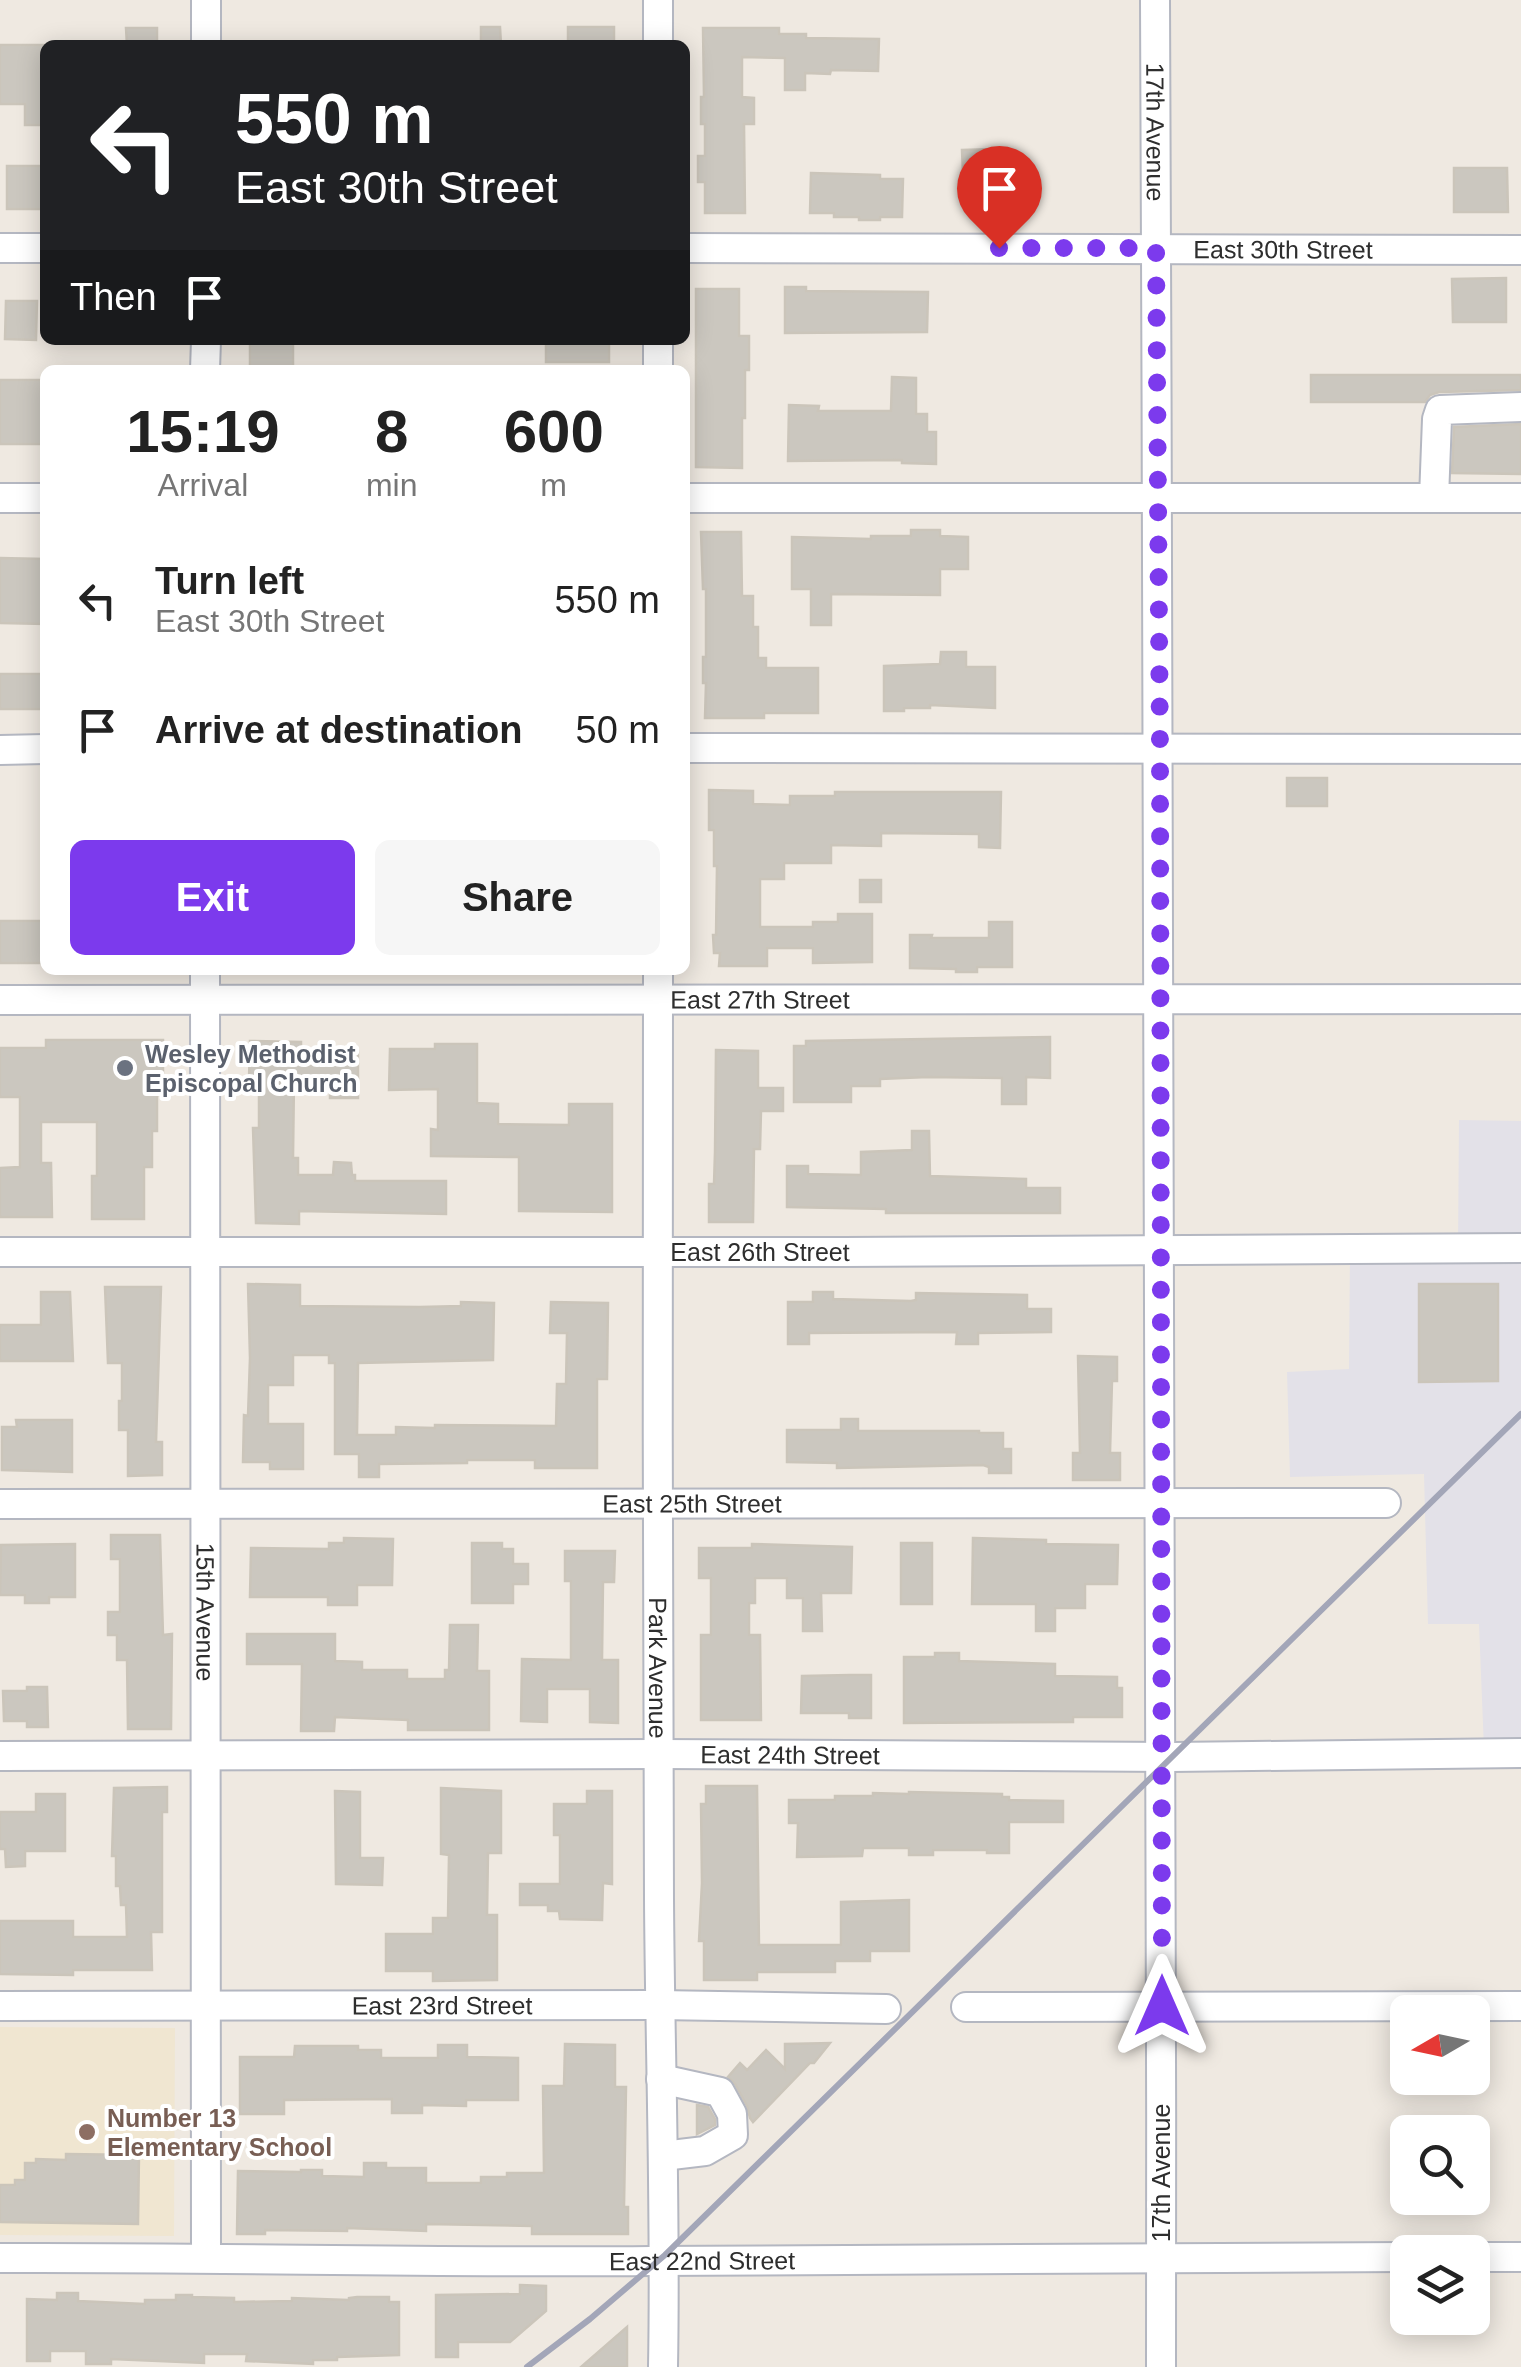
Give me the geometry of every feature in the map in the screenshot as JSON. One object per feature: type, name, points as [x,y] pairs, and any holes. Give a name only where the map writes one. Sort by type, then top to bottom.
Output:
[{"type":"street","points":[[206,0],[206,40]]},
{"type":"street","points":[[658,0],[658,40]]},
{"type":"street","name":"17th Avenue","points":[[1155,0],[1160,748],[1160,2367]]},
{"type":"street","points":[[0,248],[40,248]]},
{"type":"street","name":"East 30th Street","points":[[690,248],[1521,250]]},
{"type":"street","points":[[1434,498],[1440,410],[1521,407]]},
{"type":"street","points":[[0,498],[40,498]]},
{"type":"street","points":[[690,498],[1521,498]]},
{"type":"street","points":[[690,748],[1521,750]]},
{"type":"street","points":[[0,750],[40,750]]},
{"type":"street","name":"15th Avenue","points":[[205,975],[206,2258]]},
{"type":"street","name":"Park Avenue","points":[[658,975],[663,2367]]},
{"type":"street","name":"East 27th Street","points":[[0,1000],[1521,999]]},
{"type":"street","name":"East 26th Street","points":[[0,1252],[1521,1248]]},
{"type":"street","name":"East 25th Street","points":[[0,1504],[1386,1503]]},
{"type":"street","name":"East 24th Street","points":[[0,1756],[1162,1757],[1521,1753]]},
{"type":"street","name":"East 23rd Street","points":[[0,2006],[659,2004],[886,2009]]},
{"type":"street","points":[[966,2008],[1521,2006]]},
{"type":"street","points":[[661,2080],[720,2092],[732,2114],[734,2135],[706,2151],[663,2156]]},
{"type":"street","name":"East 22nd Street","points":[[0,2258],[1390,2257]]},
{"type":"street","points":[[1490,2257],[1521,2257]]},
{"type":"shaded area","points":[[1459,1120],[1521,1121],[1521,1748],[1484,1749],[1479,1624],[1428,1624],[1424,1474],[1290,1477],[1287,1372],[1349,1369],[1350,1249],[1458,1247]]},
{"type":"shaded area","name":"Number 13 Elementary School","points":[[0,2027],[175,2028],[174,2236],[0,2235]]},
{"type":"building","points":[[481,27],[500,27],[501,40],[481,40]]},
{"type":"building","points":[[568,27],[614,27],[614,40],[568,40]]},
{"type":"building","points":[[126,28],[157,28],[157,40],[127,40]]},
{"type":"building","points":[[703,28],[779,28],[779,34],[806,34],[806,38],[879,39],[878,71],[805,73],[805,90],[785,90],[785,58],[742,57],[742,97],[754,98],[754,124],[744,124],[745,213],[705,213],[705,182],[698,182],[698,156],[705,156],[705,124],[701,124]]},
{"type":"building","points":[[0,45],[40,45],[40,125],[25,125],[25,104],[0,104]]},
{"type":"building","points":[[995,149],[997,197],[964,198],[962,150]]},
{"type":"building","points":[[7,166],[40,166],[40,209],[7,209]]},
{"type":"building","points":[[1454,168],[1507,168],[1508,212],[1454,212]]},
{"type":"building","points":[[811,173],[903,179],[902,217],[859,220],[834,217],[834,213],[810,213]]},
{"type":"building","points":[[1506,278],[1506,322],[1453,322],[1452,279]]},
{"type":"building","points":[[785,287],[806,287],[806,291],[928,292],[927,332],[785,333]]},
{"type":"building","points":[[696,289],[739,289],[739,336],[749,336],[742,468],[696,467]]},
{"type":"building","points":[[6,301],[37,301],[36,340],[5,339]]},
{"type":"building","points":[[250,345],[293,345],[293,365],[250,365]]},
{"type":"building","points":[[546,345],[609,345],[609,362],[546,362]]},
{"type":"building","points":[[1311,375],[1521,375],[1521,390],[1439,392],[1425,402],[1311,402]]},
{"type":"building","points":[[892,377],[916,378],[916,414],[927,414],[927,432],[936,432],[936,464],[902,460],[788,461],[789,405],[819,406],[818,411],[891,411]]},
{"type":"building","points":[[0,380],[40,380],[40,444],[0,444]]},
{"type":"building","points":[[1521,424],[1521,474],[1452,473],[1454,427]]},
{"type":"building","points":[[911,530],[940,530],[940,536],[968,537],[968,569],[940,569],[940,595],[831,594],[831,625],[811,625],[811,589],[792,589],[792,537],[871,539],[911,536]]},
{"type":"building","points":[[701,532],[741,532],[742,596],[753,596],[758,658],[766,658],[766,668],[818,668],[818,713],[705,718],[706,589]]},
{"type":"building","points":[[0,558],[40,559],[40,624],[0,623]]},
{"type":"building","points":[[941,652],[966,652],[966,667],[995,667],[995,708],[930,705],[884,711],[884,666],[940,664]]},
{"type":"building","points":[[0,674],[40,674],[40,709],[0,709]]},
{"type":"building","points":[[1287,778],[1327,778],[1327,806],[1287,806]]},
{"type":"building","points":[[709,790],[753,791],[753,804],[790,805],[790,796],[835,796],[835,792],[1001,792],[1000,848],[979,847],[979,834],[881,833],[881,846],[831,845],[831,863],[784,863],[784,879],[760,879],[760,927],[813,927],[813,922],[838,922],[838,914],[872,914],[872,962],[813,963],[813,948],[767,948],[767,966],[719,966],[720,953],[714,953],[717,866],[714,830],[709,830]]},
{"type":"building","points":[[860,880],[881,880],[881,902],[860,902]]},
{"type":"building","points":[[0,921],[40,921],[40,963],[0,963]]},
{"type":"building","points":[[989,922],[1012,922],[1012,967],[977,967],[977,972],[910,968],[910,935],[989,938]]},
{"type":"building","points":[[1050,1037],[1050,1078],[1026,1077],[1026,1104],[1002,1104],[1002,1078],[928,1077],[880,1079],[880,1086],[851,1086],[851,1102],[794,1102],[794,1046],[806,1046],[806,1041]]},
{"type":"building","points":[[46,1040],[163,1040],[163,1095],[157,1095],[152,1167],[144,1167],[144,1219],[92,1219],[97,1122],[41,1122],[41,1163],[51,1163],[52,1217],[0,1217],[0,1168],[20,1167],[20,1097],[0,1097],[0,1048],[46,1048]]},
{"type":"building","points":[[250,1041],[301,1042],[301,1050],[358,1051],[358,1098],[330,1098],[330,1080],[294,1080],[293,1158],[298,1158],[298,1175],[333,1175],[334,1162],[351,1163],[355,1181],[446,1181],[446,1214],[299,1211],[299,1224],[256,1223],[253,1128],[259,1128],[259,1080],[249,1080]]},
{"type":"building","points":[[435,1044],[477,1044],[477,1103],[498,1104],[498,1124],[569,1125],[569,1104],[612,1104],[612,1212],[519,1211],[519,1157],[431,1156],[431,1129],[438,1130],[438,1089],[389,1090],[390,1049],[435,1049]]},
{"type":"building","points":[[716,1050],[758,1051],[758,1088],[783,1088],[783,1111],[761,1111],[760,1149],[754,1149],[753,1222],[709,1222],[709,1184],[714,1184]]},
{"type":"building","points":[[912,1131],[929,1131],[930,1176],[1026,1179],[1026,1188],[1060,1188],[1060,1213],[886,1213],[886,1209],[787,1207],[787,1166],[808,1166],[808,1174],[861,1175],[861,1152],[912,1150]]},
{"type":"building","points":[[248,1284],[300,1285],[300,1306],[494,1303],[493,1360],[358,1363],[357,1435],[396,1435],[396,1427],[435,1425],[556,1426],[557,1384],[566,1384],[567,1333],[550,1333],[551,1302],[608,1303],[607,1379],[597,1379],[597,1468],[535,1468],[535,1460],[467,1460],[379,1464],[379,1477],[359,1477],[359,1454],[335,1454],[335,1363],[329,1363],[329,1355],[293,1355],[293,1385],[268,1385],[268,1424],[303,1424],[303,1469],[270,1469],[270,1462],[243,1462],[250,1358]]},
{"type":"building","points":[[1419,1284],[1498,1284],[1498,1381],[1419,1382]]},
{"type":"building","points":[[105,1287],[161,1287],[156,1442],[162,1442],[162,1475],[128,1476],[128,1430],[119,1430],[122,1363],[108,1363]]},
{"type":"building","points":[[41,1292],[70,1292],[73,1361],[0,1361],[0,1325],[41,1325]]},
{"type":"building","points":[[813,1292],[833,1292],[833,1299],[911,1301],[916,1300],[916,1293],[1027,1295],[1027,1309],[1051,1309],[1051,1332],[978,1333],[978,1344],[956,1344],[957,1332],[809,1333],[809,1344],[788,1344],[788,1302],[813,1302]]},
{"type":"building","points":[[1078,1356],[1117,1357],[1117,1381],[1112,1381],[1110,1453],[1120,1453],[1120,1480],[1073,1480],[1073,1453],[1080,1453]]},
{"type":"building","points":[[841,1419],[858,1419],[858,1431],[1003,1433],[1003,1449],[1011,1449],[1011,1473],[989,1473],[989,1467],[983,1465],[837,1468],[837,1463],[787,1462],[787,1430],[841,1430]]},
{"type":"building","points":[[16,1420],[72,1420],[72,1472],[2,1470],[2,1427],[17,1427]]},
{"type":"building","points":[[111,1535],[160,1535],[163,1635],[172,1634],[171,1729],[128,1729],[127,1660],[117,1660],[117,1635],[108,1635],[108,1612],[120,1612],[120,1559],[111,1559]]},
{"type":"building","points":[[344,1538],[393,1539],[392,1585],[357,1585],[357,1605],[328,1605],[328,1597],[250,1597],[251,1548],[329,1549],[329,1543],[344,1543]]},
{"type":"building","points":[[973,1538],[1118,1545],[1117,1584],[1085,1584],[1085,1608],[1055,1608],[1055,1631],[1036,1631],[1036,1604],[972,1604]]},
{"type":"building","points":[[472,1543],[502,1543],[502,1549],[513,1549],[513,1564],[528,1564],[528,1584],[513,1584],[513,1603],[472,1603]]},
{"type":"building","points":[[901,1543],[932,1543],[932,1604],[901,1604]]},
{"type":"building","points":[[75,1544],[75,1597],[49,1597],[49,1603],[25,1603],[25,1595],[0,1595],[1,1545]]},
{"type":"building","points":[[752,1544],[852,1547],[851,1593],[821,1593],[822,1631],[803,1631],[803,1598],[787,1598],[787,1578],[755,1578],[755,1603],[749,1603],[749,1635],[760,1635],[761,1720],[701,1720],[701,1635],[711,1635],[711,1578],[699,1578],[699,1548],[752,1548]]},
{"type":"building","points":[[565,1551],[615,1551],[614,1582],[603,1582],[602,1660],[618,1660],[618,1723],[590,1722],[590,1689],[547,1689],[547,1722],[521,1721],[522,1659],[571,1660],[571,1581],[565,1581]]},
{"type":"building","points":[[450,1625],[478,1625],[477,1671],[489,1671],[489,1730],[408,1730],[408,1720],[335,1717],[334,1731],[301,1731],[302,1664],[247,1664],[247,1634],[335,1634],[335,1661],[362,1662],[362,1670],[407,1670],[407,1679],[445,1679],[445,1670],[449,1670]]},
{"type":"building","points":[[935,1653],[959,1653],[959,1661],[1055,1664],[1055,1676],[1117,1677],[1117,1688],[1122,1688],[1122,1717],[1073,1717],[1073,1722],[904,1723],[904,1657],[935,1657]]},
{"type":"building","points":[[871,1675],[871,1718],[849,1718],[849,1713],[801,1713],[802,1676]]},
{"type":"building","points":[[27,1687],[47,1687],[48,1727],[27,1727],[27,1721],[4,1721],[3,1691],[27,1691]]},
{"type":"building","points":[[706,1786],[757,1786],[759,1945],[841,1945],[841,1902],[909,1900],[909,1951],[870,1951],[870,1961],[835,1961],[835,1972],[757,1972],[757,1980],[704,1980],[704,1941],[699,1941],[701,1804],[706,1804]]},
{"type":"building","points":[[167,1787],[167,1812],[162,1812],[162,1932],[151,1932],[152,1970],[0,1974],[0,1921],[73,1921],[73,1937],[127,1937],[126,1905],[121,1905],[120,1886],[116,1886],[116,1856],[112,1856],[114,1788]]},
{"type":"building","points":[[441,1788],[501,1791],[501,1853],[488,1853],[487,1915],[497,1915],[497,1980],[433,1981],[433,1971],[386,1971],[386,1934],[433,1934],[433,1918],[448,1918],[449,1855],[441,1854]]},
{"type":"building","points":[[335,1791],[360,1792],[360,1858],[383,1858],[382,1885],[336,1884]]},
{"type":"building","points":[[587,1791],[612,1791],[612,1884],[603,1883],[602,1920],[560,1919],[559,1911],[548,1911],[548,1905],[520,1905],[520,1884],[560,1884],[560,1835],[554,1835],[554,1804],[587,1804]]},
{"type":"building","points":[[909,1792],[1002,1794],[1009,1800],[1063,1801],[1063,1822],[1009,1822],[1009,1853],[933,1850],[933,1855],[909,1855],[909,1848],[863,1848],[862,1856],[797,1857],[798,1823],[789,1823],[789,1800],[835,1800],[835,1796]]},
{"type":"building","points":[[36,1794],[65,1794],[65,1851],[25,1851],[25,1866],[6,1867],[5,1849],[0,1849],[0,1812],[36,1812]]},
{"type":"building","points":[[830,2043],[753,2122],[728,2077],[740,2063],[747,2070],[766,2050],[785,2069],[785,2044]]},
{"type":"building","points":[[565,2044],[615,2045],[615,2087],[626,2087],[624,2207],[628,2207],[628,2234],[532,2234],[532,2226],[426,2224],[426,2231],[347,2228],[237,2234],[238,2171],[322,2170],[322,2176],[364,2177],[364,2163],[386,2163],[386,2168],[426,2168],[426,2183],[481,2183],[481,2177],[544,2173],[543,2086],[564,2086]]},
{"type":"building","points":[[438,2045],[467,2045],[467,2057],[518,2058],[518,2100],[466,2100],[466,2106],[422,2105],[422,2113],[392,2113],[392,2099],[284,2100],[284,2114],[240,2114],[240,2057],[294,2057],[295,2046],[358,2046],[358,2050],[381,2050],[381,2058],[438,2058]]},
{"type":"building","points":[[697,2105],[708,2107],[715,2125],[697,2134]]},
{"type":"building","points":[[66,2154],[139,2155],[138,2224],[0,2222],[0,2185],[25,2180],[25,2163],[36,2163],[36,2159],[66,2160]]},
{"type":"building","points":[[520,2285],[546,2286],[546,2311],[510,2342],[458,2342],[458,2357],[436,2357],[436,2295],[520,2294]]},
{"type":"building","points":[[57,2293],[78,2293],[78,2301],[145,2304],[145,2300],[176,2300],[176,2295],[234,2298],[234,2302],[389,2297],[389,2302],[399,2302],[399,2355],[337,2357],[313,2360],[313,2364],[246,2361],[247,2354],[204,2354],[204,2363],[111,2359],[111,2364],[86,2364],[86,2351],[50,2351],[50,2361],[27,2361],[27,2299],[57,2300]]},
{"type":"building","points":[[627,2327],[627,2367],[581,2367]]},
{"type":"railway","points":[[527,2367],[665,2255],[1521,1414]]},
{"type":"place","name":"Wesley Methodist Episcopal Church","points":[[125,1068]]},
{"type":"place","name":"Number 13 Elementary School","points":[[87,2132]]},
{"type":"route","points":[[999,248],[1156,248],[1162,2006]]}]
